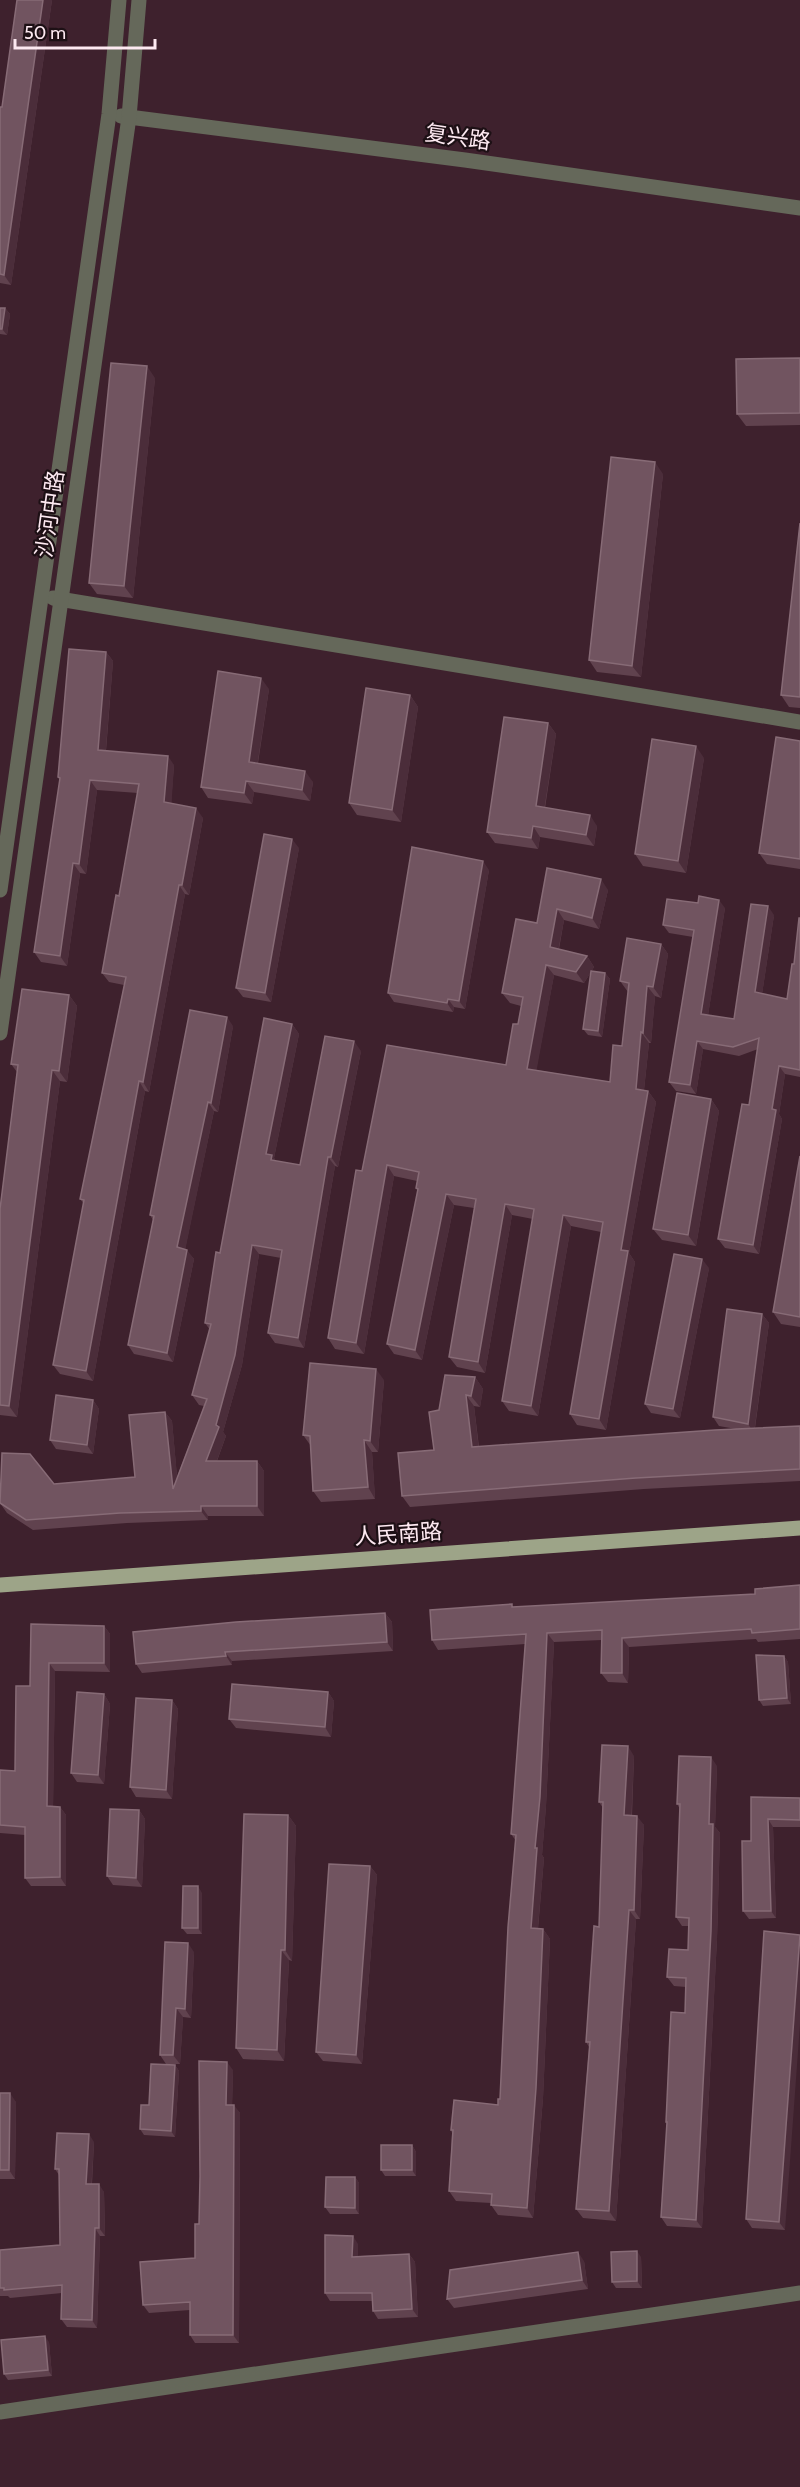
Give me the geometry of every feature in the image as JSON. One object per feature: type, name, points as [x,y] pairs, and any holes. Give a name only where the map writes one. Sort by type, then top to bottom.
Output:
[{"type":"main road","name":"人民南路","points":[[0,1585],[800,1528]]},
{"type":"street","name":"沙河中路","points":[[0,890],[109,114],[119,0]]},
{"type":"street","name":"沙河中路","points":[[0,1033],[129,117],[139,0]]},
{"type":"street","name":"复兴路","points":[[109,114],[465,160],[800,208]]},
{"type":"street","points":[[41,596],[800,722]]},
{"type":"street","points":[[0,2412],[800,2293]]},
{"type":"building","points":[[17,0],[43,0],[4,275],[0,274],[0,107],[2,107]]},
{"type":"building","points":[[0,308],[5,308],[2,329],[0,329]]},
{"type":"building","points":[[800,358],[800,413],[737,414],[736,359]]},
{"type":"building","points":[[111,363],[147,366],[124,586],[89,583]]},
{"type":"building","points":[[611,457],[655,462],[632,666],[589,660]]},
{"type":"building","points":[[800,523],[800,697],[781,695]]},
{"type":"building","points":[[69,649],[106,652],[98,750],[168,756],[164,802],[196,808],[182,885],[179,885],[143,1082],[139,1081],[86,1371],[53,1365],[84,1200],[80,1199],[126,977],[102,973],[116,895],[119,896],[139,784],[90,780],[79,864],[73,863],[60,956],[34,952],[60,778],[58,777]]},
{"type":"building","points":[[218,671],[261,678],[249,762],[305,771],[302,790],[246,781],[244,793],[201,787]]},
{"type":"building","points":[[366,688],[410,695],[392,810],[349,803]]},
{"type":"building","points":[[504,717],[548,723],[536,806],[590,815],[586,835],[533,826],[531,838],[487,832]]},
{"type":"building","points":[[776,737],[800,741],[800,859],[759,853]]},
{"type":"building","points":[[652,739],[696,746],[678,861],[635,854]]},
{"type":"building","points":[[264,834],[292,839],[265,993],[236,988]]},
{"type":"building","points":[[412,847],[483,861],[459,1001],[448,999],[447,1003],[388,993]]},
{"type":"building","points":[[547,868],[601,879],[592,918],[557,909],[550,947],[587,956],[576,972],[546,965],[527,1069],[610,1082],[613,1045],[622,1046],[629,983],[620,981],[627,938],[661,944],[653,987],[647,986],[636,1089],[648,1091],[621,1250],[628,1251],[599,1419],[570,1414],[603,1222],[563,1215],[531,1406],[502,1401],[534,1209],[505,1204],[478,1362],[449,1357],[476,1199],[446,1194],[415,1350],[387,1344],[418,1189],[416,1188],[419,1172],[387,1165],[356,1343],[328,1338],[356,1170],[362,1171],[387,1045],[506,1065],[513,1024],[518,1024],[523,997],[502,993],[516,919],[537,923]]},
{"type":"building","points":[[699,896],[719,900],[701,1014],[734,1019],[751,904],[768,906],[755,992],[787,999],[800,918],[800,1070],[779,1066],[772,1109],[776,1110],[753,1245],[718,1239],[742,1104],[749,1105],[759,1038],[733,1047],[697,1041],[690,1085],[669,1082],[694,930],[663,925],[667,899],[698,903]]},
{"type":"building","points":[[591,971],[605,973],[598,1031],[583,1029]]},
{"type":"building","points":[[22,989],[69,995],[59,1071],[52,1070],[9,1406],[0,1405],[0,1209],[18,1065],[11,1064]]},
{"type":"building","points":[[190,1010],[227,1017],[211,1103],[208,1102],[177,1247],[187,1250],[167,1353],[128,1345],[154,1216],[150,1215]]},
{"type":"building","points":[[264,1018],[292,1024],[266,1154],[272,1155],[271,1160],[300,1165],[325,1036],[354,1041],[331,1157],[328,1157],[298,1338],[268,1333],[282,1250],[252,1245],[235,1355],[216,1425],[219,1427],[206,1461],[257,1461],[257,1506],[201,1506],[201,1511],[120,1513],[26,1520],[0,1503],[2,1453],[30,1454],[54,1484],[135,1477],[129,1415],[165,1412],[173,1489],[207,1399],[192,1395],[211,1324],[205,1323],[216,1252],[220,1253]]},
{"type":"building","points":[[677,1093],[711,1099],[688,1235],[653,1229]]},
{"type":"building","points":[[800,1156],[800,1317],[773,1312]]},
{"type":"building","points":[[674,1254],[702,1259],[673,1409],[645,1404]]},
{"type":"building","points":[[727,1309],[762,1314],[748,1424],[713,1417]]},
{"type":"building","points":[[310,1363],[376,1369],[370,1441],[364,1440],[368,1487],[313,1491],[310,1436],[303,1435]]},
{"type":"building","points":[[445,1375],[475,1377],[471,1396],[466,1395],[472,1447],[800,1426],[800,1469],[636,1478],[402,1496],[398,1453],[434,1450],[429,1412],[439,1410]]},
{"type":"building","points":[[56,1395],[93,1400],[87,1445],[50,1440]]},
{"type":"building","points":[[800,1585],[800,1629],[752,1633],[751,1629],[622,1638],[622,1673],[601,1673],[602,1630],[547,1633],[540,1797],[531,1928],[543,1929],[536,2088],[527,2208],[491,2205],[492,2194],[449,2191],[454,2100],[498,2105],[498,2099],[500,2099],[508,1927],[516,1835],[511,1834],[526,1634],[432,1640],[430,1610],[512,1604],[512,1607],[755,1594],[755,1589]]},
{"type":"building","points":[[385,1613],[387,1642],[225,1652],[226,1656],[136,1664],[133,1632],[236,1622]]},
{"type":"building","points":[[31,1624],[104,1626],[104,1663],[49,1663],[47,1806],[60,1807],[60,1877],[25,1878],[25,1827],[0,1825],[0,1770],[15,1771],[16,1686],[30,1686]]},
{"type":"building","points":[[756,1655],[784,1656],[787,1698],[759,1700]]},
{"type":"building","points":[[232,1684],[328,1692],[325,1727],[229,1719]]},
{"type":"building","points":[[77,1692],[104,1694],[98,1775],[71,1773]]},
{"type":"building","points":[[136,1698],[172,1700],[166,1790],[130,1787]]},
{"type":"building","points":[[602,1745],[628,1746],[624,1815],[637,1816],[634,1910],[629,1910],[609,2211],[576,2209],[590,2042],[586,2042],[594,1926],[599,1927],[603,1802],[599,1802]]},
{"type":"building","points":[[679,1756],[711,1757],[709,1824],[713,1824],[711,1931],[696,2220],[661,2217],[671,2012],[685,2013],[686,1978],[667,1977],[669,1949],[688,1950],[689,1918],[676,1917],[680,1804],[677,1804]]},
{"type":"building","points":[[751,1797],[800,1798],[800,1820],[768,1819],[771,1911],[743,1911],[742,1841],[751,1841]]},
{"type":"building","points":[[110,1809],[139,1810],[136,1878],[107,1876]]},
{"type":"building","points":[[244,1814],[288,1815],[285,1950],[281,1950],[277,2050],[236,2048]]},
{"type":"building","points":[[329,1864],[370,1866],[356,2055],[316,2052]]},
{"type":"building","points":[[183,1886],[198,1886],[198,1928],[182,1928]]},
{"type":"building","points":[[764,1931],[800,1935],[779,2222],[746,2219]]},
{"type":"building","points":[[165,1942],[188,1943],[185,2009],[176,2008],[173,2055],[160,2055]]},
{"type":"building","points":[[199,2061],[227,2062],[226,2105],[234,2105],[233,2335],[190,2335],[190,2302],[143,2305],[140,2262],[195,2258],[195,2224],[199,2224],[200,2176]]},
{"type":"building","points":[[151,2064],[175,2065],[171,2131],[140,2129],[141,2105],[149,2105]]},
{"type":"building","points":[[0,2093],[10,2093],[9,2170],[0,2170]]},
{"type":"building","points":[[57,2133],[89,2134],[86,2184],[99,2184],[99,2228],[95,2228],[92,2320],[61,2319],[62,2285],[4,2290],[0,2288],[0,2250],[60,2245],[59,2169],[55,2169]]},
{"type":"building","points":[[381,2145],[412,2145],[412,2170],[381,2170]]},
{"type":"building","points":[[326,2177],[355,2177],[355,2208],[325,2207]]},
{"type":"building","points":[[325,2235],[353,2236],[352,2257],[409,2254],[412,2309],[373,2311],[372,2293],[325,2293]]},
{"type":"building","points":[[637,2251],[637,2281],[612,2282],[611,2252]]},
{"type":"building","points":[[578,2252],[582,2280],[447,2299],[450,2270]]},
{"type":"building","points":[[45,2336],[48,2370],[4,2374],[1,2340]]}]
